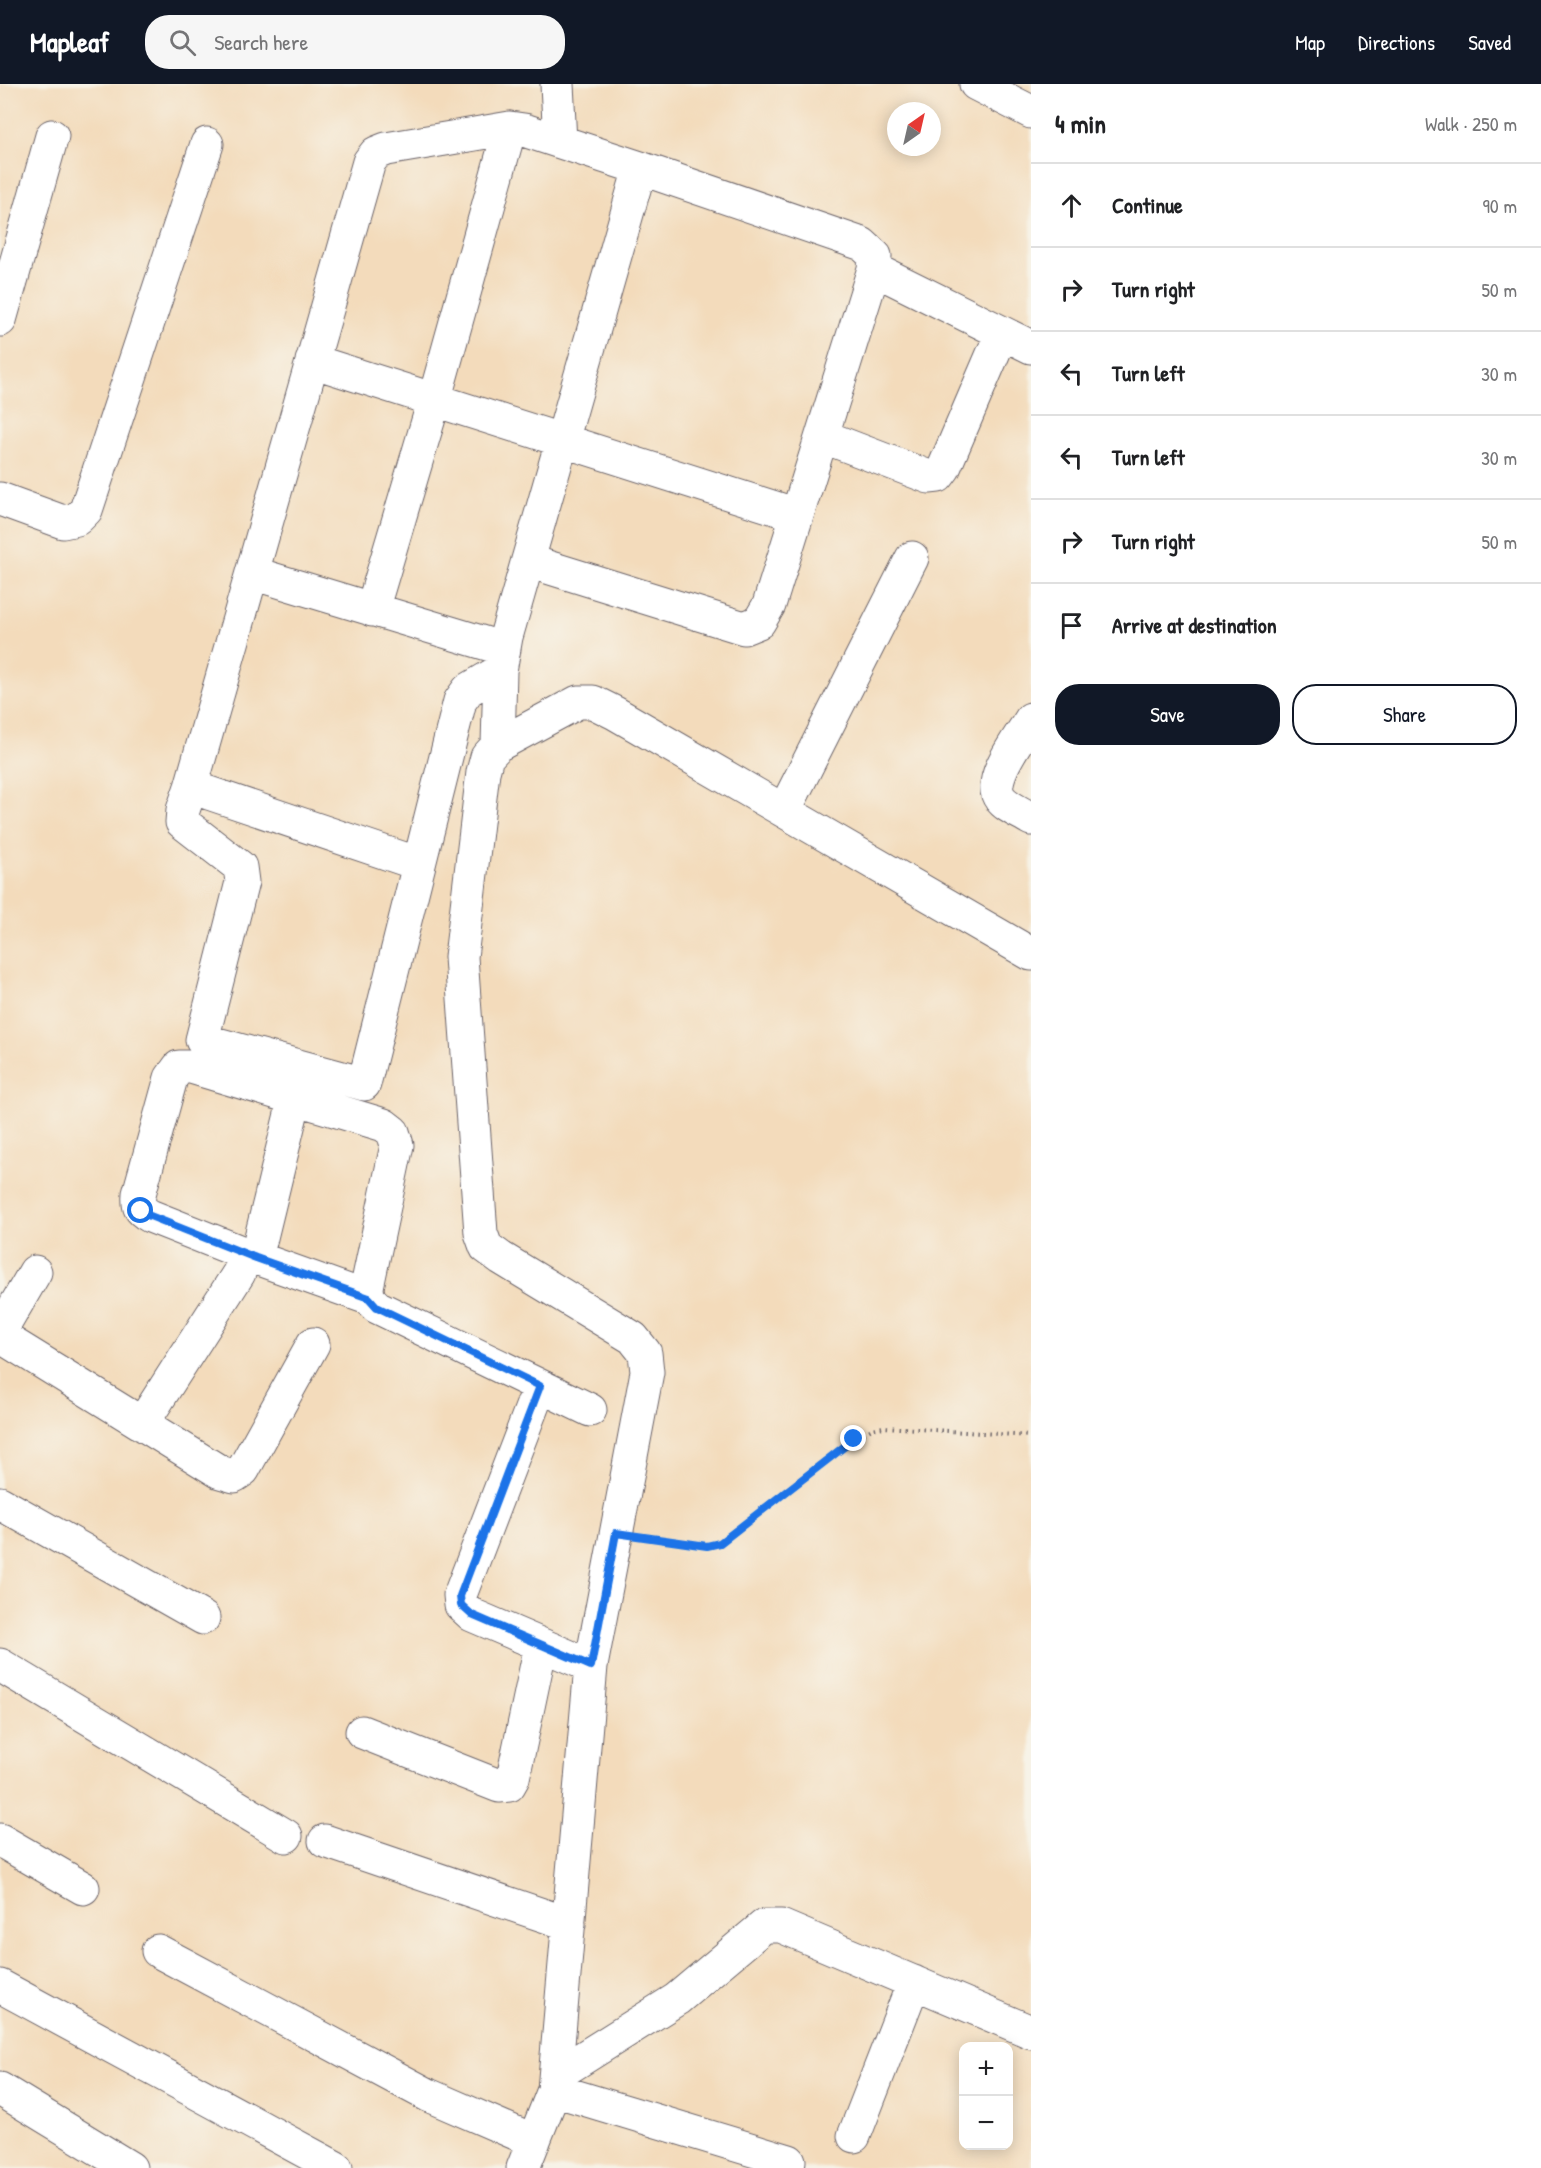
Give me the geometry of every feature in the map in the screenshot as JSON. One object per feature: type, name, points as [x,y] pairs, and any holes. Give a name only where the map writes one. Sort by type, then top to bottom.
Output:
[{"type":"street","points":[[557,84],[560,142]]},
{"type":"street","points":[[983,85],[1031,112]]},
{"type":"street","points":[[372,609],[434,401],[510,128]]},
{"type":"street","points":[[502,660],[468,690],[460,701],[364,1084],[202,1040],[242,882],[240,867],[230,857],[192,832],[182,822],[183,810],[369,162],[376,153],[386,149],[510,128],[524,130],[861,244],[875,256],[874,269],[769,605],[759,622],[744,628],[528,561]]},
{"type":"street","points":[[0,320],[52,136]]},
{"type":"street","points":[[0,499],[63,522],[77,519],[86,510],[207,144]]},
{"type":"street","points":[[498,745],[502,660],[640,168]]},
{"type":"street","points":[[874,269],[1031,347]]},
{"type":"street","points":[[822,436],[929,477],[938,476],[944,468],[1002,333]]},
{"type":"street","points":[[312,361],[797,515]]},
{"type":"street","points":[[784,811],[912,558]]},
{"type":"street","points":[[252,573],[372,609],[502,660]]},
{"type":"street","points":[[158,1951],[428,2095],[529,2155],[555,2083],[591,1666],[647,1372],[645,1353],[633,1338],[501,1258],[486,1247],[481,1233],[461,957],[483,772],[487,757],[498,745],[578,702],[593,702],[1031,954]]},
{"type":"street","points":[[1031,719],[998,775],[996,789],[1001,799],[1031,819]]},
{"type":"street","points":[[191,787],[419,864]]},
{"type":"street","points":[[369,1298],[248,1266],[150,1216],[138,1207],[139,1194],[171,1078],[179,1067],[191,1067],[384,1125],[393,1132],[397,1145],[367,1287],[369,1298],[377,1307],[590,1410]]},
{"type":"street","points":[[142,1424],[248,1266],[295,1098]]},
{"type":"street","points":[[0,1332],[35,1272]]},
{"type":"street","points":[[0,1336],[220,1472],[234,1476],[243,1470],[313,1344]]},
{"type":"street","points":[[540,1386],[460,1596],[461,1605],[472,1615],[591,1666]]},
{"type":"street","points":[[0,1503],[203,1618]]},
{"type":"street","points":[[362,1732],[499,1786],[508,1785],[513,1778],[542,1645]]},
{"type":"street","points":[[0,1665],[286,1836]]},
{"type":"street","points":[[0,1840],[82,1888]]},
{"type":"street","points":[[325,1841],[569,1924]]},
{"type":"street","points":[[555,2083],[677,1999],[764,1926],[781,1926],[1031,2032]]},
{"type":"street","points":[[854,2136],[914,1982]]},
{"type":"street","points":[[0,1986],[336,2168]]},
{"type":"street","points":[[555,2083],[789,2161]]},
{"type":"street","points":[[0,2089],[88,2157],[130,2168]]},
{"type":"path","points":[[616,1533],[707,1546],[720,1543],[854,1439],[872,1429],[884,1427],[1031,1436]]},
{"type":"route","points":[[141,1211],[256,1258],[369,1298],[377,1307],[540,1386],[460,1596],[461,1605],[472,1615],[591,1666],[616,1533],[707,1546],[720,1543],[854,1439]]}]
